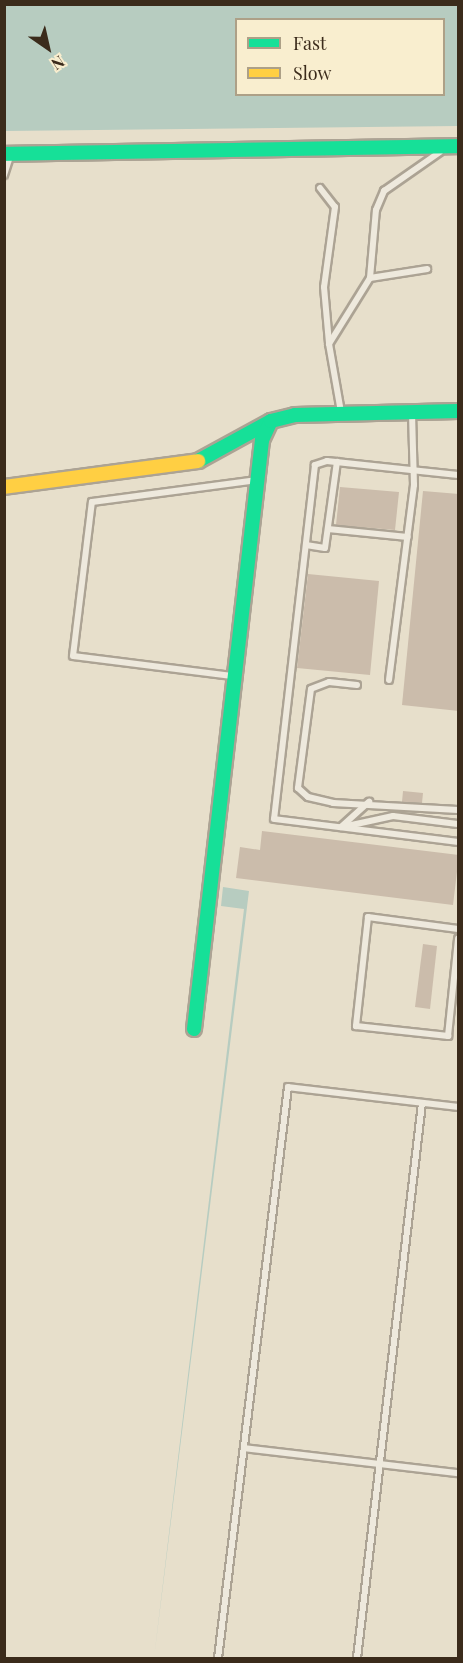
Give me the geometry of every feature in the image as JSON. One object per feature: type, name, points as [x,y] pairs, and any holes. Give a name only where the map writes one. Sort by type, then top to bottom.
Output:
[{"type":"street","points":[[8,154],[455,148]]},
{"type":"street","points":[[4,487],[196,462],[271,422],[342,414],[459,411]]},
{"type":"street","points":[[194,1029],[262,440],[271,422]]},
{"type":"lane","points":[[329,344],[370,278],[376,210],[384,191],[455,148]]},
{"type":"lane","points":[[4,175],[8,154]]},
{"type":"lane","points":[[320,188],[335,207],[324,287],[329,344],[342,414]]},
{"type":"lane","points":[[370,278],[428,269]]},
{"type":"lane","points":[[389,680],[414,485],[410,469],[412,413]]},
{"type":"lane","points":[[306,545],[325,549],[337,462]]},
{"type":"lane","points":[[459,475],[337,462],[315,465],[274,819],[459,842]]},
{"type":"lane","points":[[236,677],[73,656],[92,502],[257,480]]},
{"type":"lane","points":[[328,529],[408,537]]},
{"type":"lane","points":[[357,685],[329,682],[311,689],[296,775],[298,788],[308,798],[369,801],[459,810]]},
{"type":"lane","points":[[341,828],[369,801]]},
{"type":"lane","points":[[341,828],[393,816],[459,824]]},
{"type":"lane","points":[[459,929],[368,917],[356,1026],[448,1036],[456,988],[459,939]]},
{"type":"lane","points":[[218,1659],[288,1087],[459,1107]]},
{"type":"lane","points":[[357,1659],[422,1103]]},
{"type":"lane","points":[[244,1448],[459,1473]]},
{"type":"shaded area","points":[[4,5],[458,5],[458,126],[5,131]]},
{"type":"shaded area","points":[[223,887],[249,891],[154,1658],[244,909],[221,906]]},
{"type":"building","points":[[340,487],[399,492],[395,530],[336,525]]},
{"type":"building","points":[[423,491],[459,494],[459,711],[402,705]]},
{"type":"building","points":[[308,574],[379,581],[370,675],[297,668]]},
{"type":"building","points":[[403,791],[423,793],[422,803],[402,802]]},
{"type":"building","points":[[262,831],[459,855],[453,905],[236,878],[240,847],[260,850]]},
{"type":"building","points":[[423,944],[437,946],[430,1009],[415,1007]]},
{"type":"traffic: fast","points":[[4,154],[458,146]]},
{"type":"traffic: fast","points":[[194,1029],[262,440],[271,421],[295,415],[458,411]]},
{"type":"traffic: fast","points":[[198,461],[271,421]]},
{"type":"traffic: slow","points":[[4,487],[198,461]]}]
